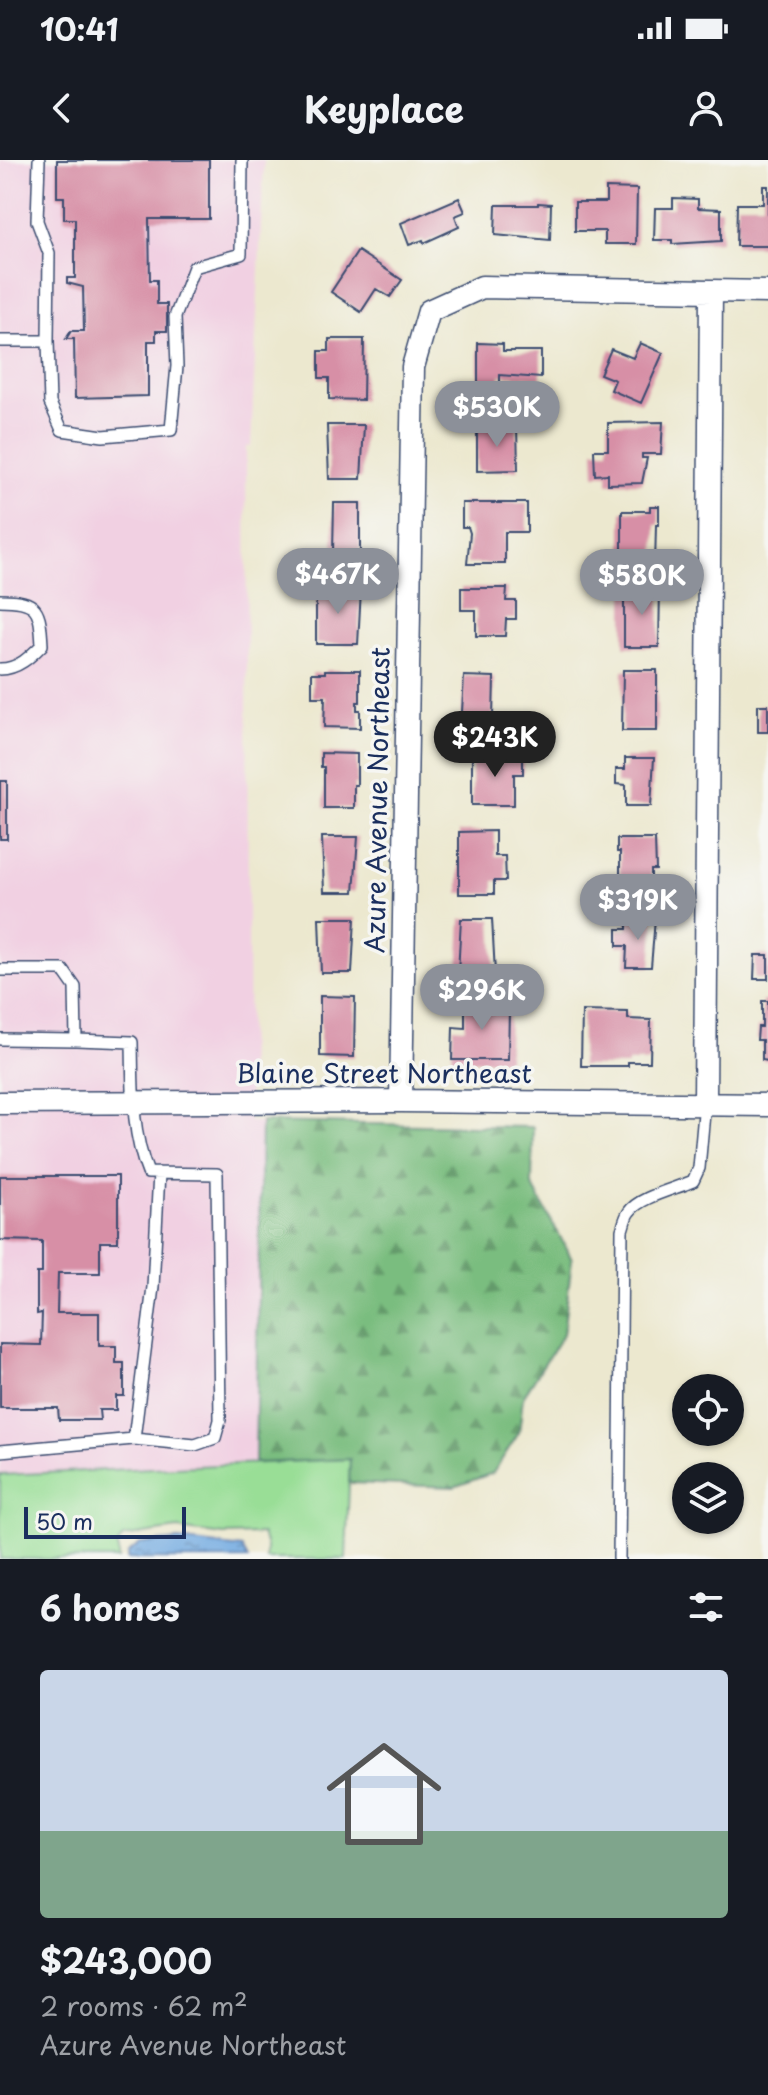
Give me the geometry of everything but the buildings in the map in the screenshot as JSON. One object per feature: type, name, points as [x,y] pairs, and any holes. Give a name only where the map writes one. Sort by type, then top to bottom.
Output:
[{"type":"street","name":"Azure Avenue Northeast","points":[[401,1101],[413,367],[429,311],[482,287],[711,291]]},
{"type":"street","points":[[705,1102],[711,291],[768,292]]},
{"type":"street","name":"Blaine Street Northeast","points":[[0,1103],[401,1101],[768,1105]]},
{"type":"lane","points":[[39,160],[37,221],[49,253],[50,403],[62,430],[103,436],[171,430],[177,366],[175,317],[194,267],[241,254],[242,160]]},
{"type":"lane","points":[[0,341],[48,341]]},
{"type":"lane","points":[[0,600],[15,600],[33,606],[41,617],[42,645],[28,660],[0,669]]},
{"type":"lane","points":[[0,970],[63,970],[75,987],[76,1040]]},
{"type":"lane","points":[[0,1039],[132,1042],[133,1102],[139,1151],[148,1173],[217,1174],[220,1420],[215,1438],[195,1445],[134,1439],[0,1451]]},
{"type":"lane","points":[[619,1559],[622,1230],[628,1212],[642,1199],[693,1181],[699,1168],[705,1102]]},
{"type":"lane","points":[[134,1439],[153,1287],[159,1173]]},
{"type":"shaded area","points":[[0,160],[264,160],[251,446],[246,447],[249,1122],[261,1122],[255,1463],[0,1475]]},
{"type":"green space","points":[[261,1122],[533,1127],[532,1185],[572,1259],[563,1334],[523,1397],[519,1433],[493,1473],[454,1487],[349,1483],[350,1459],[255,1463]]},
{"type":"green space","points":[[350,1459],[346,1559],[266,1559],[262,1534],[223,1535],[178,1529],[123,1537],[118,1544],[118,1559],[0,1559],[0,1475]]},
{"type":"water","points":[[178,1540],[242,1548],[248,1559],[127,1559],[128,1553],[140,1544]]}]
